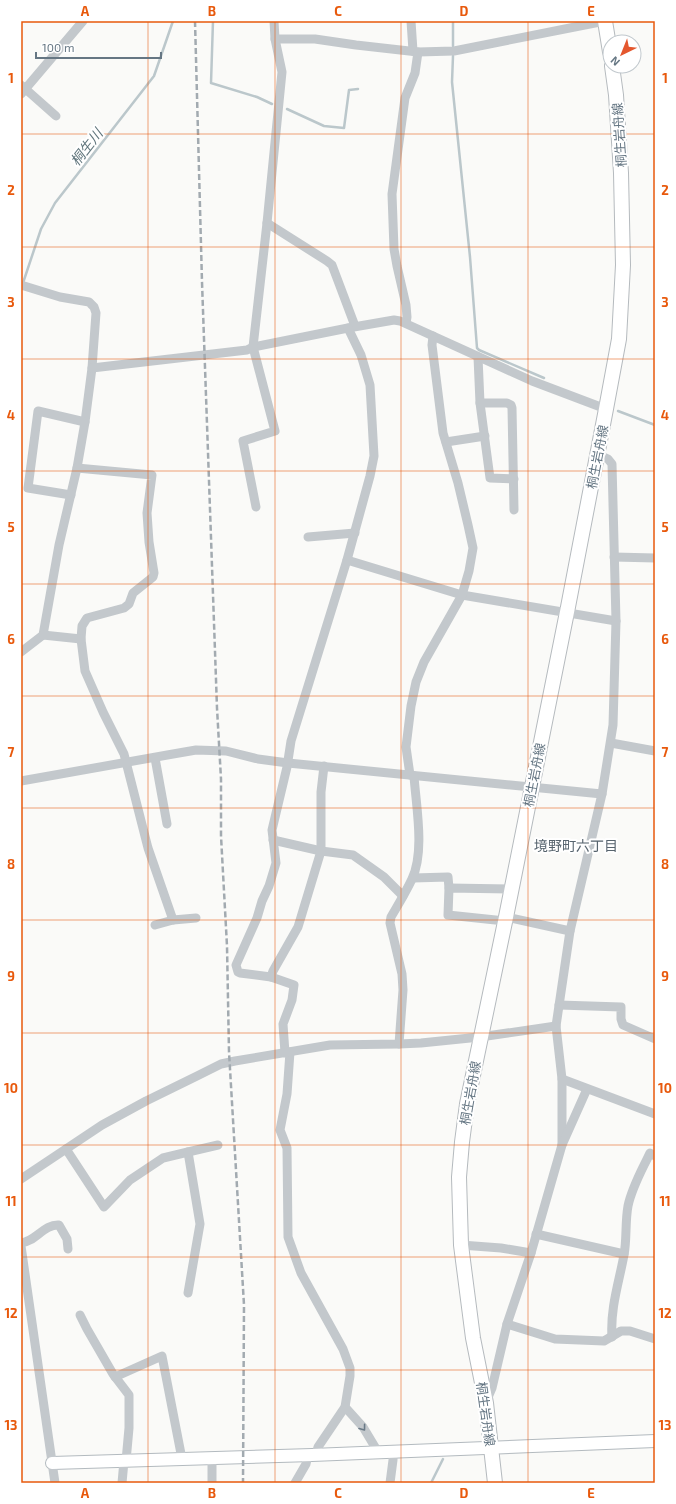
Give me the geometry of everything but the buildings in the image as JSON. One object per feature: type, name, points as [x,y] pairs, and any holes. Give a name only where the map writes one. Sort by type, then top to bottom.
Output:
[{"type":"main road","points":[[605,21],[607,34]]},
{"type":"main road","name":"桐生岩舟線","points":[[495,1483],[486,1403],[473,1338],[461,1245],[459,1177],[467,1104],[506,919],[567,613],[619,339],[623,266],[622,173],[613,74]]},
{"type":"street","points":[[56,116],[22,89],[83,21]]},
{"type":"street","points":[[256,507],[243,441],[276,431],[253,347],[282,72],[275,40],[274,21]]},
{"type":"street","points":[[406,324],[406,305],[394,249],[392,194],[406,98],[415,73],[415,51],[411,21]]},
{"type":"street","points":[[275,40],[315,39],[415,51],[454,51],[605,21]]},
{"type":"street","points":[[267,223],[332,265],[370,385],[374,456],[355,533],[290,741],[288,763],[272,830],[276,863],[257,918],[236,966],[238,972],[240,973],[271,977],[294,985],[292,1000],[283,1024],[287,1053],[287,1094],[280,1130],[287,1148],[288,1237],[301,1273],[346,1356],[350,1376],[345,1406],[295,1483]]},
{"type":"street","points":[[21,284],[71,300],[89,302],[94,307],[96,313],[92,368],[85,422],[77,468],[59,544],[43,635],[21,652]]},
{"type":"street","points":[[92,368],[246,350],[253,347],[394,320],[532,381],[606,409]]},
{"type":"street","points":[[399,1044],[403,990],[402,974],[390,923],[391,918],[412,878],[418,854],[419,831],[412,775],[406,746],[411,706],[416,682],[424,662],[462,595],[473,548],[467,518],[443,433],[432,345],[433,336]]},
{"type":"street","points":[[478,358],[480,404],[490,478],[514,479]]},
{"type":"street","points":[[480,404],[507,403],[511,405],[512,408],[514,510]]},
{"type":"street","points":[[71,495],[28,488],[38,411],[85,422]]},
{"type":"street","points":[[446,442],[485,436]]},
{"type":"street","points":[[562,1145],[562,1079],[556,1026],[570,931],[602,794],[614,725],[616,620],[612,464],[608,459],[597,454]]},
{"type":"street","points":[[77,468],[152,475],[147,513],[149,542],[154,573],[153,577],[133,593],[129,604],[124,608],[87,618],[82,626],[81,639],[87,676],[124,754],[148,848],[173,920]]},
{"type":"street","points":[[308,537],[355,533]]},
{"type":"street","points":[[614,557],[655,558]]},
{"type":"street","points":[[347,560],[462,595],[616,620]]},
{"type":"street","points":[[43,635],[81,639]]},
{"type":"street","points":[[611,743],[655,751]]},
{"type":"street","points":[[21,781],[196,750],[208,750],[226,751],[258,759],[288,763],[602,794]]},
{"type":"street","points":[[155,758],[167,824]]},
{"type":"street","points":[[271,977],[298,927],[321,851],[321,792],[324,766]]},
{"type":"street","points":[[273,840],[321,851],[353,855],[384,877],[403,896]]},
{"type":"street","points":[[412,878],[448,877],[448,915],[506,919],[570,931]]},
{"type":"street","points":[[449,888],[512,889]]},
{"type":"street","points":[[155,926],[173,920],[196,918]]},
{"type":"street","points":[[559,1005],[621,1007],[621,1019],[623,1025],[655,1038]]},
{"type":"street","points":[[21,1179],[102,1125],[221,1064],[235,1060],[330,1045],[399,1044],[480,1037],[556,1026]]},
{"type":"street","points":[[562,1079],[655,1114]]},
{"type":"street","points":[[486,1403],[492,1388],[507,1324],[531,1253],[562,1145],[586,1089]]},
{"type":"street","points":[[66,1149],[104,1207],[130,1180],[163,1158],[218,1145]]},
{"type":"street","points":[[188,1152],[200,1224],[188,1293]]},
{"type":"street","points":[[612,1337],[611,1327],[614,1303],[624,1254],[628,1207],[632,1192],[650,1153],[655,1156]]},
{"type":"street","points":[[21,1243],[26,1242],[50,1226],[59,1225],[67,1239],[68,1249]]},
{"type":"street","points":[[536,1234],[624,1254]]},
{"type":"street","points":[[461,1245],[502,1248],[531,1253]]},
{"type":"street","points":[[21,1246],[55,1483]]},
{"type":"street","points":[[80,1315],[115,1377],[129,1395],[129,1428],[122,1483]]},
{"type":"street","points":[[507,1324],[555,1339],[604,1341],[621,1331],[630,1331],[655,1339]]},
{"type":"street","points":[[115,1377],[162,1356],[182,1459]]},
{"type":"street","points":[[345,1406],[362,1427],[378,1452]]},
{"type":"street","points":[[52,1463],[312,1455],[655,1441]]},
{"type":"street","points":[[390,1483],[394,1460],[393,1452]]},
{"type":"street","points":[[212,1458],[212,1483]]},
{"type":"waterway","name":"桐生川","points":[[23,283],[41,229],[55,203],[154,76],[173,21]]},
{"type":"waterway","points":[[213,21],[211,83],[257,97],[272,104]]},
{"type":"waterway","points":[[453,21],[453,46]]},
{"type":"waterway","points":[[453,56],[452,82],[470,257],[477,348],[544,378]]},
{"type":"waterway","points":[[287,109],[324,126],[344,128],[349,90],[358,89]]},
{"type":"waterway","points":[[618,411],[655,425]]},
{"type":"waterway","points":[[431,1483],[443,1459]]},
{"type":"railway","points":[[195,21],[202,282],[217,708],[221,779],[221,836],[227,946],[229,1052],[244,1305],[243,1483]]},
{"type":"district","name":"境野町六丁目","points":[[576,845]]}]
